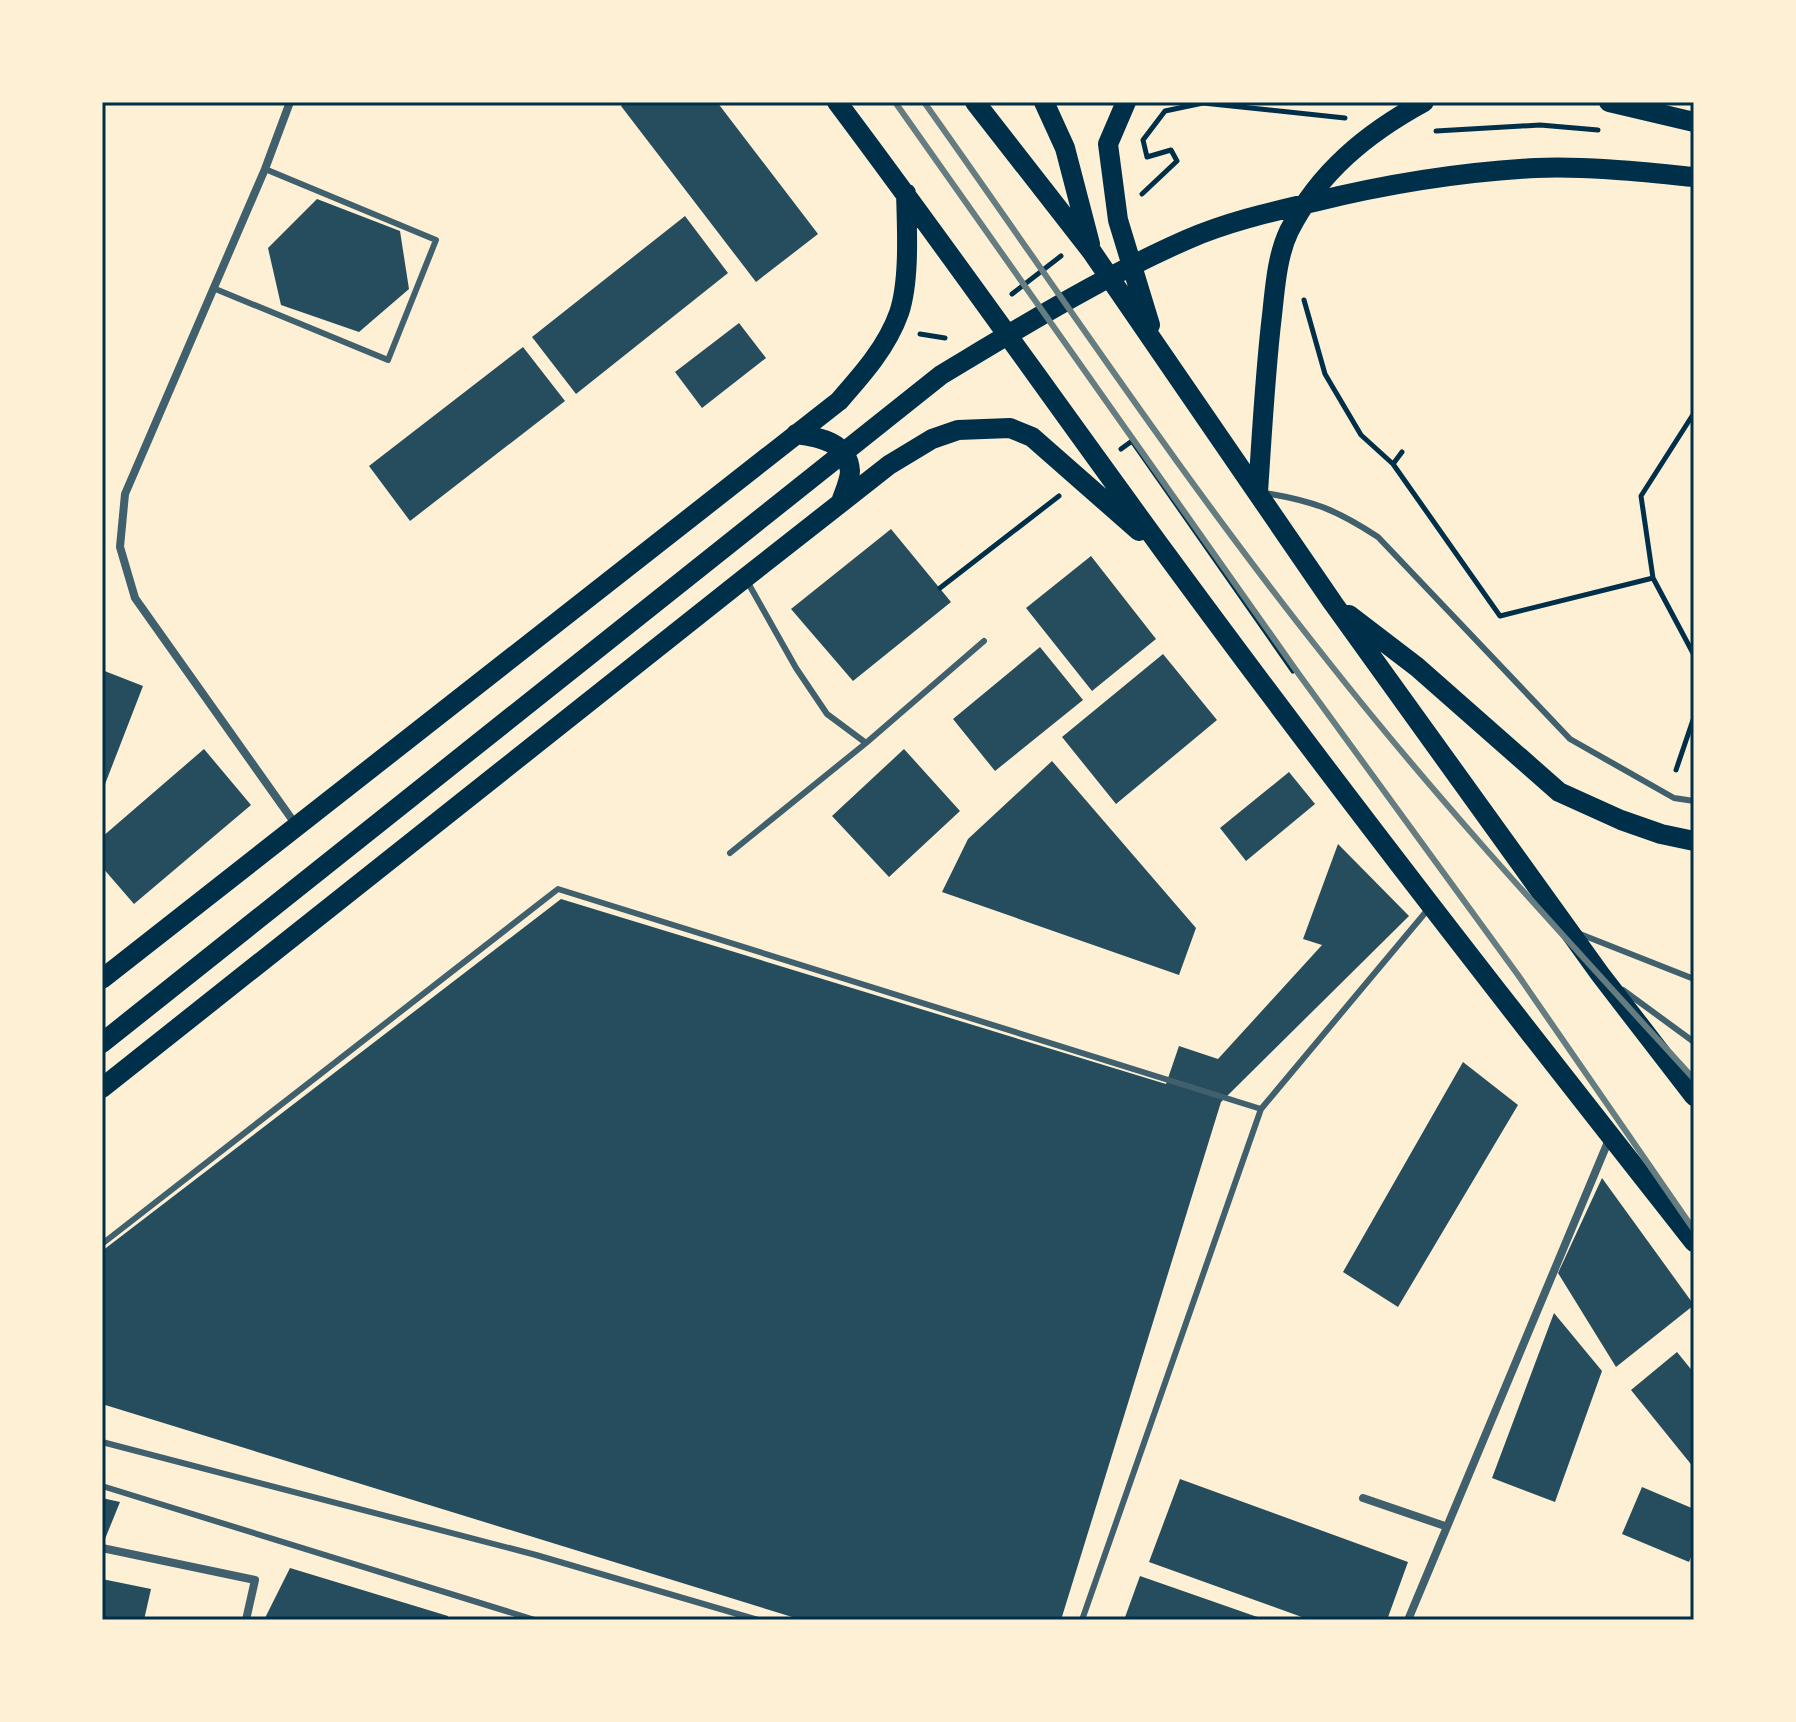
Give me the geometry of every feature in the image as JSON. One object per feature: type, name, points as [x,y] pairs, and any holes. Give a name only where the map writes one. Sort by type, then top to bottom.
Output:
[{"type":"main road","points":[[837,102],[1167,554],[1431,905],[1694,1242]]},
{"type":"main road","points":[[975,102],[1092,252],[1333,603],[1600,974],[1694,1096]]},
{"type":"main road","points":[[1044,102],[1065,148],[1092,252]]},
{"type":"main road","points":[[1126,102],[1108,144],[1118,220],[1156,342]]},
{"type":"main road","points":[[1258,492],[1276,276],[1288,233],[1315,190],[1343,157],[1386,123],[1424,102]]},
{"type":"main road","points":[[1609,102],[1694,122]]},
{"type":"main road","points":[[102,1043],[941,375],[1120,271],[1189,238],[1258,215],[1411,181],[1538,168],[1630,170],[1694,177]]},
{"type":"main road","points":[[102,979],[839,401],[869,368],[899,312],[908,251],[906,193]]},
{"type":"main road","points":[[102,1088],[841,502],[889,465],[932,439],[958,430],[1010,428],[1032,437],[1167,554]]},
{"type":"main road","points":[[796,434],[824,437],[842,450],[850,471],[841,502]]},
{"type":"main road","points":[[1333,603],[1417,667],[1559,792],[1621,820],[1694,841]]},
{"type":"street","points":[[290,102],[265,169],[125,494],[120,547],[135,598],[297,826]]},
{"type":"street","points":[[1408,1620],[1610,1136]]},
{"type":"street","points":[[1363,1498],[1445,1526]]},
{"type":"street","points":[[102,1548],[255,1580],[246,1620]]},
{"type":"lane","points":[[213,288],[388,360],[436,240],[265,169]]},
{"type":"lane","points":[[1258,492],[1303,499],[1341,513],[1378,537],[1570,739],[1674,798],[1694,801]]},
{"type":"lane","points":[[745,578],[796,668],[827,714],[866,743]]},
{"type":"lane","points":[[730,853],[866,743],[984,641]]},
{"type":"lane","points":[[102,1244],[558,889],[1261,1109]]},
{"type":"lane","points":[[1082,1620],[1261,1109],[1431,905]]},
{"type":"lane","points":[[1569,929],[1694,979]]},
{"type":"lane","points":[[1600,974],[1694,1042]]},
{"type":"lane","points":[[102,1442],[536,1555],[758,1620]]},
{"type":"lane","points":[[102,1486],[535,1620]]},
{"type":"path","points":[[1138,197],[1177,161],[1171,150],[1147,157],[1143,140],[1165,111],[1203,103],[1442,129],[1540,125],[1610,131]]},
{"type":"path","points":[[1430,133],[1442,129]]},
{"type":"path","points":[[1002,302],[1064,254]]},
{"type":"path","points":[[1301,291],[1325,374],[1361,435],[1393,464],[1500,616],[1653,578]]},
{"type":"path","points":[[907,331],[952,340]]},
{"type":"path","points":[[1694,413],[1641,496],[1653,578],[1694,655]]},
{"type":"path","points":[[1393,464],[1402,452]]},
{"type":"path","points":[[1676,770],[1694,717]]},
{"type":"building","points":[[625,102],[717,102],[818,234],[756,282],[621,106]]},
{"type":"building","points":[[317,199],[400,231],[409,289],[359,332],[281,305],[268,248]]},
{"type":"building","points":[[685,216],[728,273],[576,394],[532,337]]},
{"type":"building","points":[[739,323],[766,358],[702,408],[675,372]]},
{"type":"building","points":[[523,347],[565,401],[410,521],[369,466]]},
{"type":"building","points":[[891,529],[951,602],[853,681],[791,609]]},
{"type":"building","points":[[1091,556],[1156,639],[1092,691],[1026,608]]},
{"type":"building","points":[[1040,647],[1083,700],[995,771],[953,719]]},
{"type":"building","points":[[1163,654],[1217,720],[1116,804],[1062,737]]},
{"type":"building","points":[[102,670],[143,686],[102,792]]},
{"type":"building","points":[[204,749],[251,805],[134,904],[102,867],[102,837]]},
{"type":"building","points":[[904,749],[960,811],[889,877],[832,816]]},
{"type":"building","points":[[1052,761],[1196,928],[1179,975],[942,892],[968,839]]},
{"type":"building","points":[[1289,772],[1315,804],[1246,861],[1220,828]]},
{"type":"building","points":[[1338,844],[1409,916],[1221,1102],[1061,1620],[802,1620],[102,1404],[102,1251],[561,899],[1166,1084],[1179,1046],[1218,1059],[1322,945],[1303,939]]},
{"type":"building","points":[[1463,1062],[1518,1105],[1398,1307],[1343,1272]]},
{"type":"building","points":[[1602,1178],[1694,1305],[1616,1367],[1558,1273]]},
{"type":"building","points":[[1554,1313],[1602,1371],[1555,1502],[1492,1478]]},
{"type":"building","points":[[1677,1352],[1694,1373],[1694,1468],[1631,1390]]},
{"type":"building","points":[[1180,1479],[1408,1562],[1387,1620],[1310,1620],[1149,1562]]},
{"type":"building","points":[[1642,1487],[1694,1509],[1694,1550],[1689,1562],[1622,1534]]},
{"type":"building","points":[[102,1498],[120,1502],[105,1539],[102,1538]]},
{"type":"building","points":[[290,1568],[448,1616],[448,1620],[264,1620]]},
{"type":"building","points":[[1140,1576],[1266,1620],[1124,1620]]},
{"type":"building","points":[[102,1579],[151,1589],[144,1620],[102,1620]]},
{"type":"railway","points":[[895,102],[1298,673],[1518,975],[1694,1230]]},
{"type":"railway","points":[[924,102],[1222,524],[1327,660],[1461,821],[1694,1079]]}]
